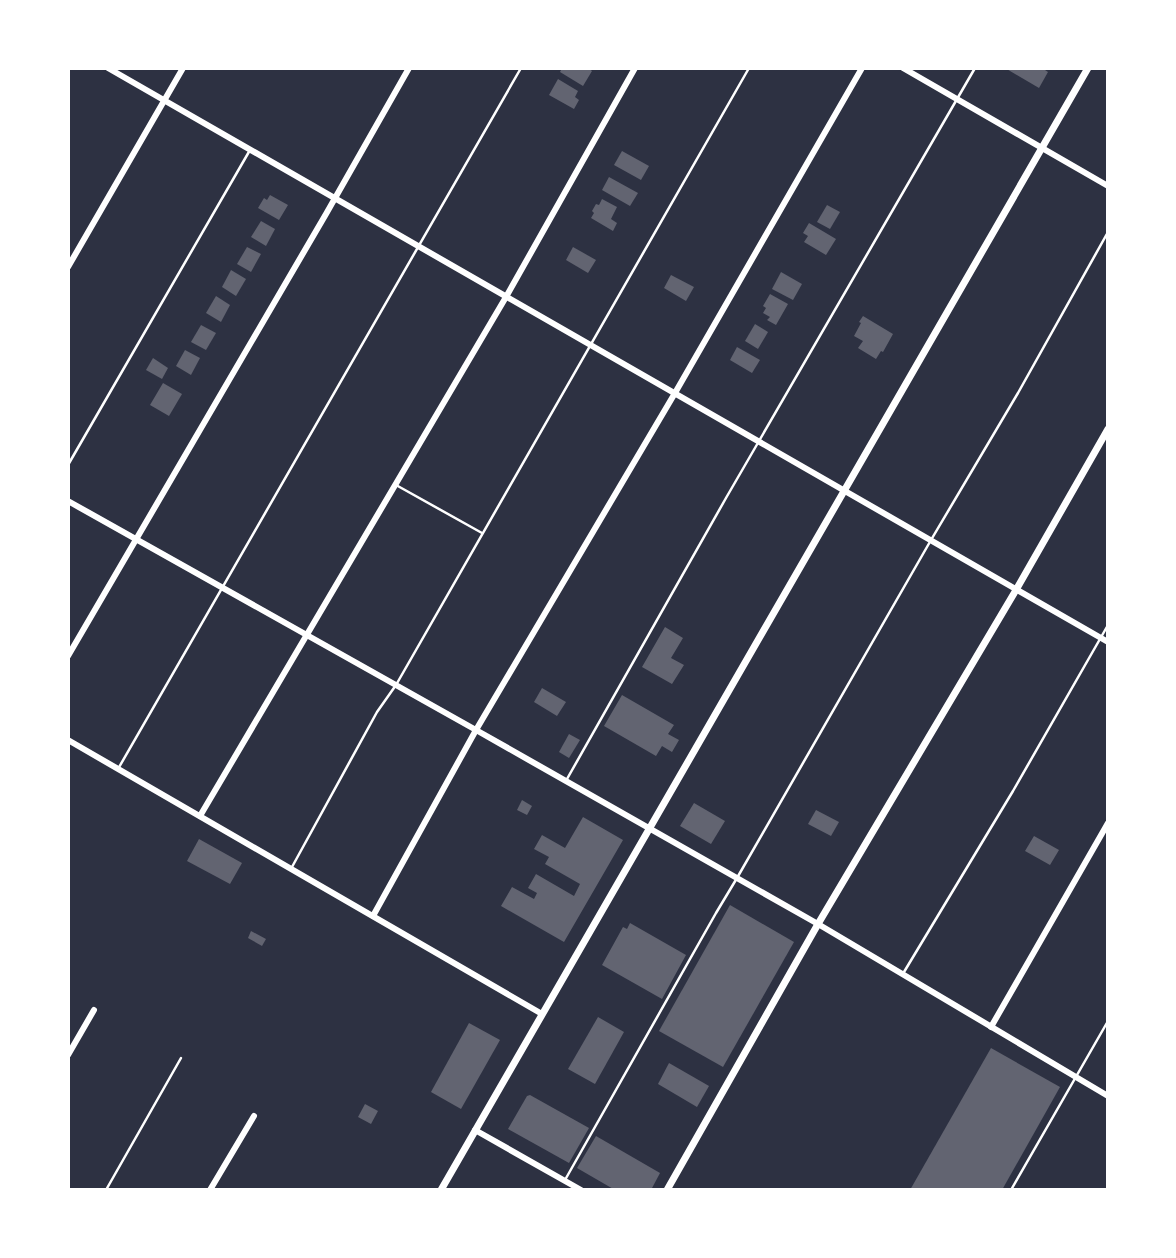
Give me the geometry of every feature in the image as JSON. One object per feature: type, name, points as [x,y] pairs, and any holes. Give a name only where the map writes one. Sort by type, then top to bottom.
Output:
[{"type":"street","points":[[108,68],[1108,642]]},
{"type":"street","points":[[68,267],[183,68]]},
{"type":"street","points":[[68,656],[335,200],[409,68]]},
{"type":"street","points":[[200,816],[506,297],[635,68]]},
{"type":"street","points":[[373,916],[476,730],[675,393],[862,68]]},
{"type":"street","points":[[903,68],[1108,186]]},
{"type":"street","points":[[441,1190],[1088,68]]},
{"type":"street","points":[[667,1190],[818,924],[1108,429]]},
{"type":"street","points":[[68,501],[818,924],[1108,1096]]},
{"type":"street","points":[[68,740],[542,1014]]},
{"type":"street","points":[[990,1027],[1108,823]]},
{"type":"street","points":[[68,1055],[94,1010]]},
{"type":"street","points":[[210,1190],[254,1116]]},
{"type":"street","points":[[475,1130],[581,1190]]},
{"type":"lane","points":[[118,769],[521,68]]},
{"type":"lane","points":[[291,869],[377,712],[396,685],[749,68]]},
{"type":"lane","points":[[566,781],[975,68]]},
{"type":"lane","points":[[68,465],[250,150]]},
{"type":"lane","points":[[565,1181],[702,936],[1018,393],[1108,232]]},
{"type":"lane","points":[[395,484],[482,533]]},
{"type":"lane","points":[[903,975],[1108,625]]},
{"type":"lane","points":[[1011,1190],[1108,1021]]},
{"type":"lane","points":[[106,1190],[181,1058]]},
{"type":"building","points":[[562,68],[588,68],[592,71],[583,86],[560,72]]},
{"type":"building","points":[[1005,68],[1042,68],[1048,72],[1039,88]]},
{"type":"building","points":[[558,79],[578,91],[575,97],[579,100],[574,109],[549,95]]},
{"type":"building","points":[[622,151],[649,166],[641,180],[614,165]]},
{"type":"building","points":[[609,177],[638,193],[630,206],[602,190]]},
{"type":"building","points":[[270,195],[288,205],[279,220],[258,208],[264,198],[267,200]]},
{"type":"building","points":[[602,199],[617,207],[611,219],[617,223],[613,231],[591,218],[596,204],[599,205]]},
{"type":"building","points":[[827,205],[840,212],[830,229],[817,222]]},
{"type":"building","points":[[261,221],[275,229],[266,246],[251,237]]},
{"type":"building","points":[[809,223],[836,239],[826,255],[804,242],[808,236],[803,233]]},
{"type":"building","points":[[247,247],[261,254],[251,272],[237,264]]},
{"type":"building","points":[[573,247],[596,260],[588,273],[566,260]]},
{"type":"building","points":[[231,270],[246,279],[236,296],[222,287]]},
{"type":"building","points":[[781,272],[802,284],[793,300],[772,289]]},
{"type":"building","points":[[671,275],[694,287],[686,301],[664,288]]},
{"type":"building","points":[[770,294],[788,304],[776,325],[767,320],[770,317],[763,313],[766,308],[763,306]]},
{"type":"building","points":[[216,296],[230,305],[221,322],[206,313]]},
{"type":"building","points":[[863,316],[893,334],[876,359],[858,348],[863,341],[854,336]]},
{"type":"building","points":[[755,324],[768,332],[758,349],[745,341]]},
{"type":"building","points":[[201,325],[216,333],[206,350],[191,342]]},
{"type":"building","points":[[737,347],[760,360],[752,373],[730,360]]},
{"type":"building","points":[[185,350],[200,358],[191,375],[176,366]]},
{"type":"building","points":[[153,358],[168,368],[162,379],[146,370]]},
{"type":"building","points":[[163,383],[182,394],[169,416],[150,405]]},
{"type":"building","points":[[665,627],[683,638],[671,658],[684,665],[672,684],[642,667]]},
{"type":"building","points":[[542,688],[566,702],[557,716],[534,702]]},
{"type":"building","points":[[622,695],[674,725],[668,734],[679,740],[672,752],[662,746],[656,756],[604,726]]},
{"type":"building","points":[[569,734],[580,740],[569,758],[559,752]]},
{"type":"building","points":[[522,800],[532,806],[527,815],[517,810]]},
{"type":"building","points":[[694,803],[725,821],[711,844],[680,826]]},
{"type":"building","points":[[816,810],[839,822],[831,836],[808,824]]},
{"type":"building","points":[[583,817],[623,840],[564,942],[501,906],[512,887],[534,899],[537,893],[528,888],[536,874],[574,896],[580,884],[545,864],[549,857],[534,849],[542,835],[565,848]]},
{"type":"building","points":[[1034,836],[1059,850],[1050,865],[1025,851]]},
{"type":"building","points":[[199,839],[242,863],[230,884],[187,861]]},
{"type":"building","points":[[730,905],[794,942],[723,1067],[659,1031]]},
{"type":"building","points":[[630,923],[686,955],[662,999],[602,965],[623,927],[627,929]]},
{"type":"building","points":[[251,931],[266,939],[262,946],[248,938]]},
{"type":"building","points":[[598,1017],[624,1032],[595,1084],[568,1069]]},
{"type":"building","points":[[469,1023],[500,1040],[461,1109],[431,1092]]},
{"type":"building","points":[[991,1048],[1060,1087],[1002,1190],[910,1190]]},
{"type":"building","points":[[669,1063],[709,1086],[697,1107],[658,1084]]},
{"type":"building","points":[[530,1095],[589,1128],[569,1163],[508,1129]]},
{"type":"building","points":[[365,1104],[378,1111],[371,1124],[358,1117]]},
{"type":"building","points":[[596,1136],[660,1173],[651,1190],[615,1190],[577,1168]]}]
